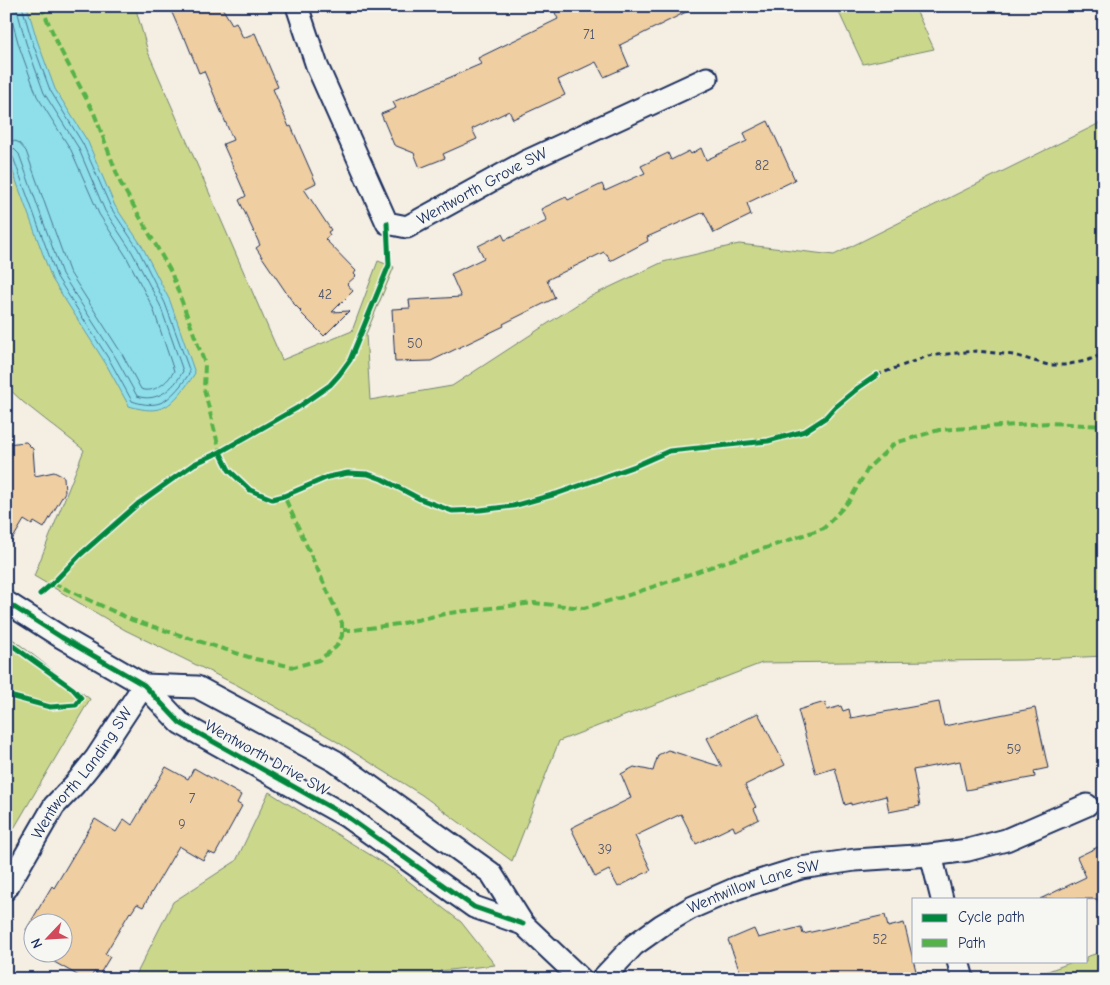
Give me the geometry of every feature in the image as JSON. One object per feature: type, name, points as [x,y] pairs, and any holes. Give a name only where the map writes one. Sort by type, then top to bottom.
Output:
[{"type":"street","name":"Wentworth Grove SW","points":[[297,6],[317,66],[387,224],[407,227],[527,161],[707,78]]},
{"type":"street","name":"Wentworth Drive SW","points":[[6,602],[61,637],[144,685],[180,724],[346,816],[474,906],[523,924]]},
{"type":"street","name":"Wentworth Drive SW","points":[[144,685],[196,687],[335,761],[491,873],[523,924],[581,979]]},
{"type":"street","name":"Wentworth Landing SW","points":[[6,889],[54,806],[96,758],[144,685]]},
{"type":"street","name":"Wentwillow Lane SW","points":[[602,979],[634,945],[662,926],[691,908],[737,888],[801,868],[855,860],[931,856],[968,850],[1006,840],[1087,804]]},
{"type":"street","points":[[931,856],[942,898]]},
{"type":"street","points":[[958,962],[963,979]]},
{"type":"path","points":[[870,379],[928,356],[976,351],[1014,355],[1048,365],[1064,365],[1086,361],[1104,354]]},
{"type":"green space","points":[[6,6],[135,6],[148,52],[282,360],[352,331],[378,261],[394,267],[366,334],[370,400],[452,386],[587,298],[663,262],[739,244],[834,255],[1104,121],[1104,656],[1023,660],[762,663],[559,741],[512,861],[422,795],[331,738],[237,685],[125,630],[34,576],[84,450],[23,402],[6,386]]},
{"type":"green space","points":[[836,6],[914,6],[934,49],[863,64]]},
{"type":"green space","points":[[6,634],[90,699],[6,842]]},
{"type":"green space","points":[[269,792],[393,869],[461,922],[495,965],[440,971],[436,979],[134,979],[173,902],[236,861]]},
{"type":"green space","points":[[1104,951],[1104,979],[1027,979],[1072,962],[1088,962],[1088,956]]},
{"type":"water","points":[[6,6],[27,6],[55,89],[88,142],[115,206],[142,246],[170,301],[195,373],[176,398],[162,408],[150,410],[129,406],[106,364],[52,279],[6,153]]},
{"type":"building","points":[[169,6],[221,6],[232,24],[236,22],[243,38],[255,33],[278,87],[273,89],[316,183],[304,189],[331,230],[328,232],[330,235],[325,239],[356,271],[354,274],[356,276],[347,284],[353,291],[332,312],[349,311],[324,336],[300,312],[256,248],[260,245],[239,200],[246,196],[223,144],[233,140],[204,71],[199,73],[185,38],[183,38]]},
{"type":"building","points":[[552,6],[698,6],[620,45],[629,66],[604,77],[596,62],[558,80],[565,95],[513,119],[509,111],[472,129],[477,139],[443,154],[445,158],[420,168],[414,153],[394,145],[381,114],[396,108],[393,102],[481,64],[478,58],[558,19]]},
{"type":"building","points":[[768,121],[795,180],[747,203],[751,215],[714,233],[704,212],[647,237],[648,241],[610,261],[604,252],[547,280],[555,298],[503,324],[504,326],[431,361],[395,362],[392,309],[410,308],[409,300],[461,297],[451,274],[484,258],[478,246],[502,234],[505,240],[547,221],[541,209],[566,197],[568,200],[602,184],[605,191],[645,173],[641,166],[668,153],[671,160],[689,151],[691,154],[701,148],[706,160],[747,141],[744,133]]},
{"type":"building","points":[[26,442],[33,449],[35,476],[54,472],[64,477],[65,492],[44,528],[34,522],[32,525],[24,520],[6,550],[6,444]]},
{"type":"building","points":[[825,702],[827,710],[841,706],[843,711],[849,709],[851,718],[939,702],[944,726],[1035,708],[1048,768],[1034,771],[1035,777],[966,790],[960,761],[913,770],[920,806],[889,812],[886,796],[845,805],[835,768],[816,774],[798,710]]},
{"type":"building","points":[[758,713],[785,765],[745,785],[756,807],[754,809],[759,819],[735,831],[733,826],[696,844],[681,814],[635,836],[651,870],[618,887],[609,870],[595,877],[571,828],[631,798],[621,774],[634,767],[653,771],[658,755],[668,750],[722,767],[707,738]]},
{"type":"building","points":[[166,767],[188,779],[194,768],[241,795],[237,803],[242,806],[215,855],[208,852],[203,860],[179,846],[143,907],[137,904],[130,912],[105,954],[110,957],[99,975],[94,972],[90,979],[84,979],[54,962],[72,962],[72,912],[37,912],[52,886],[54,888],[95,819],[116,832],[124,819],[132,825]]},
{"type":"building","points":[[1104,844],[1104,913],[1097,899],[1042,898],[1086,877],[1077,857]]},
{"type":"building","points":[[885,915],[888,927],[904,923],[912,962],[914,962],[918,979],[743,979],[728,940],[754,929],[758,938],[801,927],[803,934]]},
{"type":"marked path","points":[[41,6],[60,49],[94,113],[120,182],[171,272],[205,364],[204,389],[220,452]]},
{"type":"marked path","points":[[343,630],[398,624],[449,613],[534,603],[584,608],[626,596],[824,528],[849,501],[869,467],[895,443],[939,430],[1050,423],[1104,426]]},
{"type":"marked path","points":[[53,583],[132,620],[255,659],[294,667],[319,660],[336,647],[342,636],[342,623],[284,496]]},
{"type":"cycle path","points":[[40,594],[80,555],[139,503],[194,464],[220,452],[297,408],[330,385],[350,360],[389,265],[387,223]]},
{"type":"cycle path","points":[[220,452],[229,470],[250,490],[272,499],[284,496],[328,477],[348,473],[368,474],[382,479],[420,499],[452,511],[480,510],[513,506],[556,494],[635,466],[669,451],[768,441],[805,431],[825,418],[835,407],[877,375]]},
{"type":"cycle path","points":[[6,602],[61,637],[144,685],[180,723],[346,816],[474,907],[523,924]]},
{"type":"cycle path","points":[[6,641],[73,689],[81,698],[76,705],[50,707],[6,695]]}]
